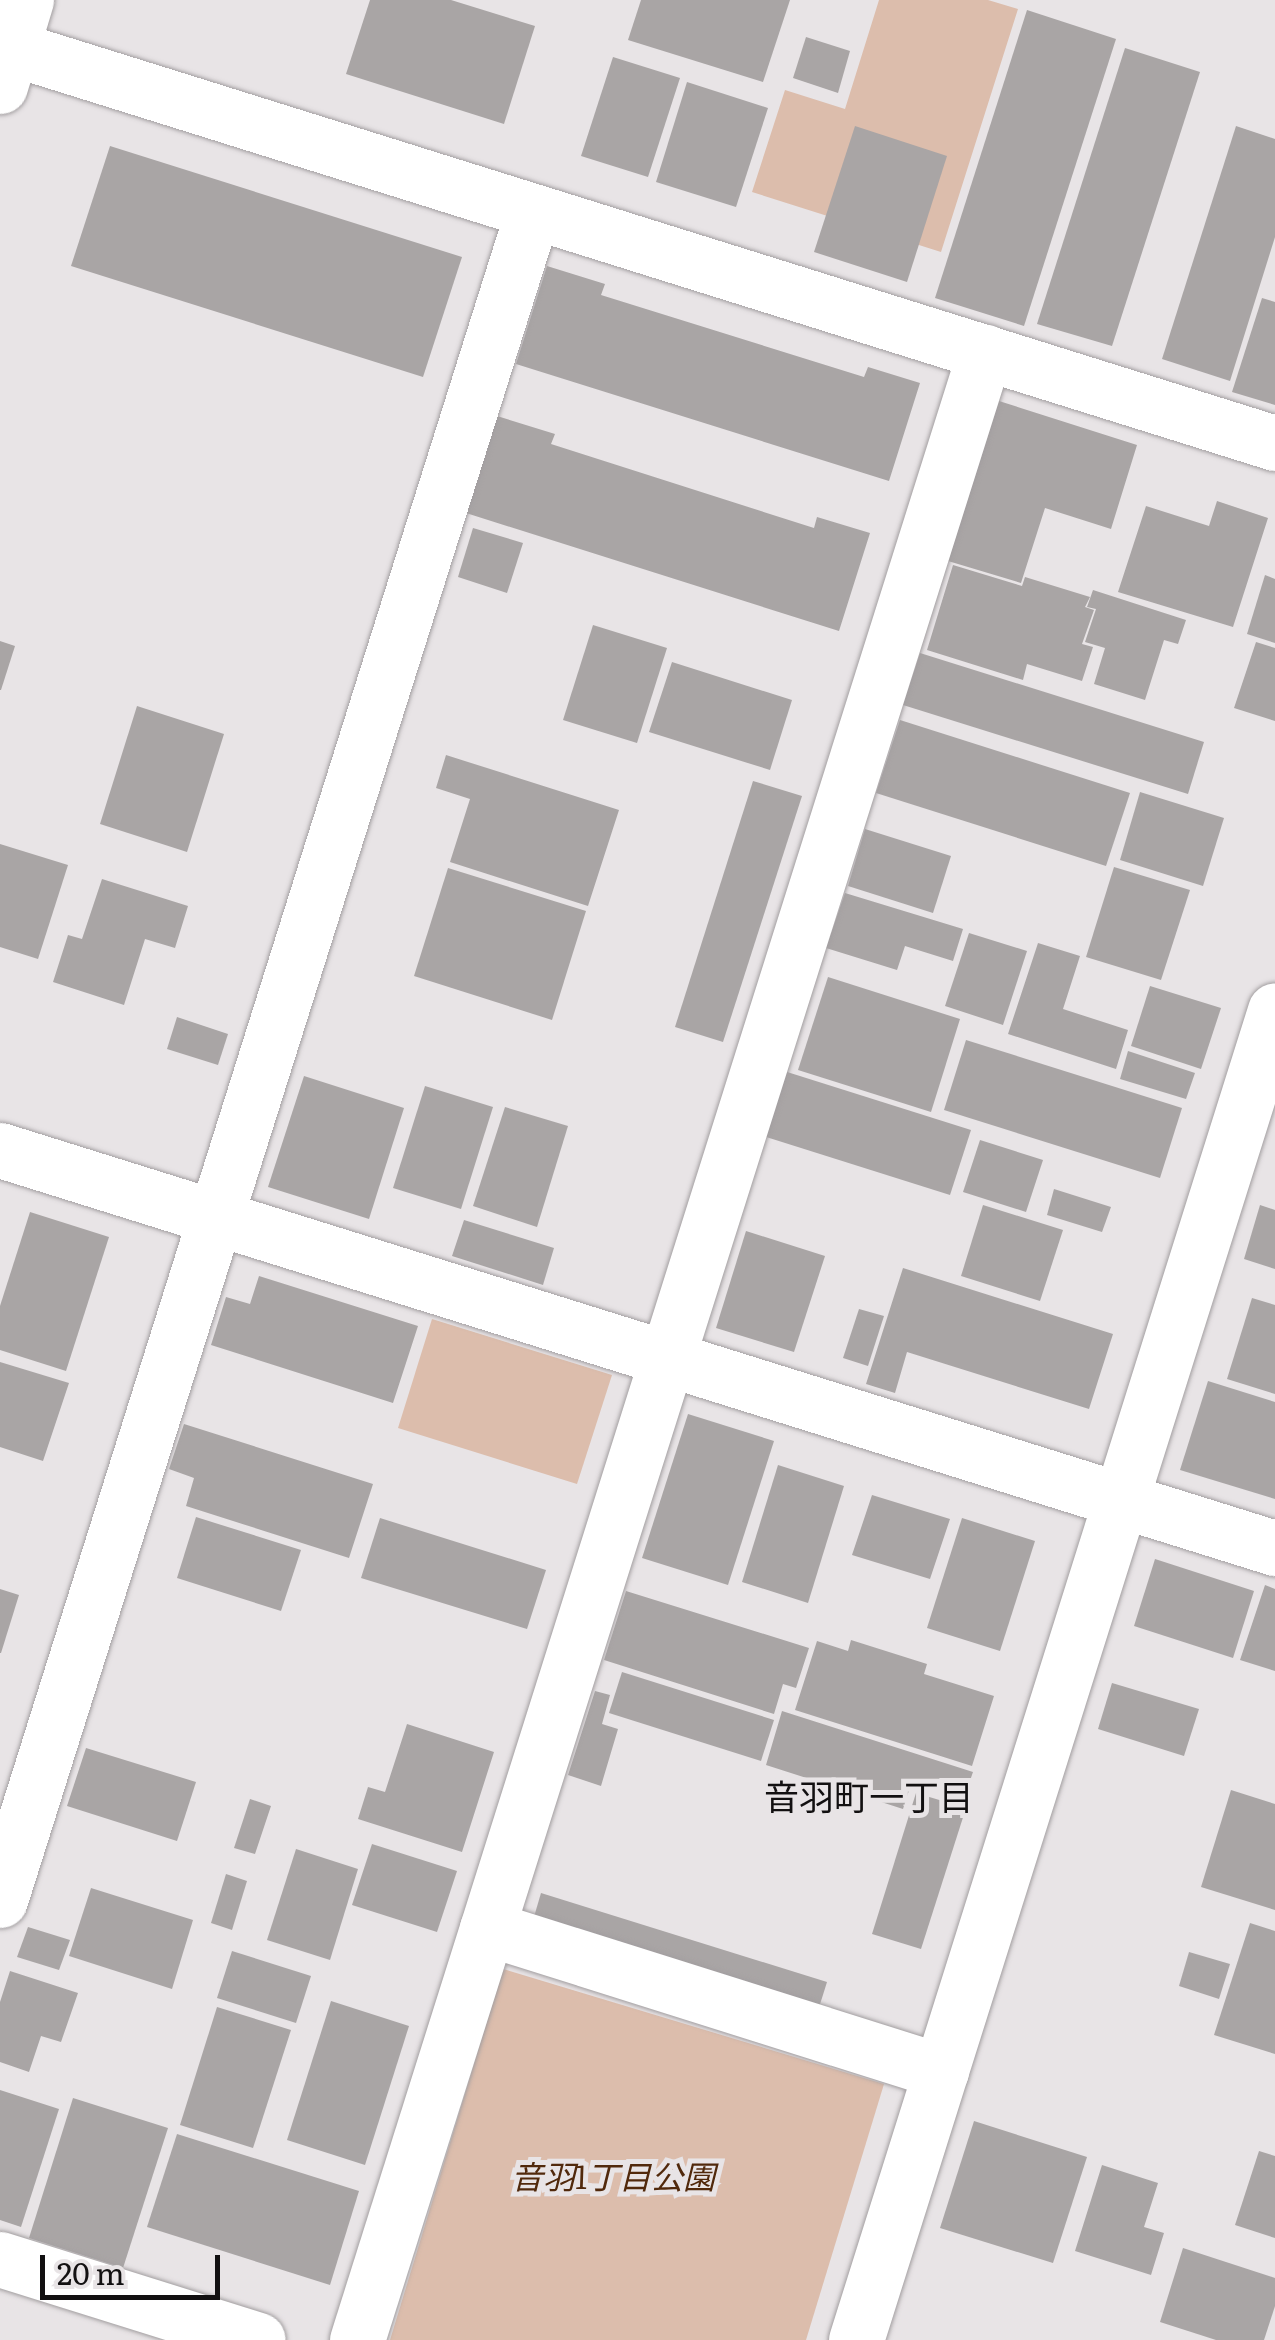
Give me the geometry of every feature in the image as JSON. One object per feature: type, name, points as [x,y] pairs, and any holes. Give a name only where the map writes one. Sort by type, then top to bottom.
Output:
[{"type":"street","points":[[13,45],[1275,443]]},
{"type":"street","points":[[0,1900],[533,211]]},
{"type":"street","points":[[357,2340],[985,352]]},
{"type":"street","points":[[856,2340],[1275,1010]]},
{"type":"street","points":[[0,1150],[1275,1548]]},
{"type":"street","points":[[487,1928],[941,2071]]},
{"type":"street","points":[[0,2259],[258,2340]]},
{"type":"green space","points":[[879,0],[988,0],[1018,9],[941,252],[752,192],[785,90],[845,109]]},
{"type":"green space","points":[[432,1319],[612,1375],[577,1484],[398,1428]]},
{"type":"green space","name":"音羽1丁目公園","points":[[503,1969],[884,2084],[806,2340],[390,2340]]},
{"type":"building","points":[[370,0],[451,0],[535,26],[504,124],[346,74]]},
{"type":"building","points":[[641,0],[790,0],[763,82],[628,40]]},
{"type":"building","points":[[1027,10],[1116,39],[1024,326],[935,298]]},
{"type":"building","points":[[806,37],[850,51],[838,93],[793,78]]},
{"type":"building","points":[[1125,48],[1200,72],[1112,346],[1037,324]]},
{"type":"building","points":[[613,57],[680,78],[648,177],[581,156]]},
{"type":"building","points":[[687,82],[768,108],[736,207],[656,182]]},
{"type":"building","points":[[855,126],[947,156],[907,282],[814,252]]},
{"type":"building","points":[[1236,126],[1275,139],[1275,237],[1230,381],[1162,359]]},
{"type":"building","points":[[110,146],[462,257],[423,377],[71,266]]},
{"type":"building","points":[[547,266],[605,284],[601,295],[864,377],[868,367],[920,383],[889,481],[516,364]]},
{"type":"building","points":[[1262,298],[1275,302],[1275,405],[1232,392]]},
{"type":"building","points":[[999,401],[1137,445],[1111,529],[1045,508],[1021,583],[948,561]]},
{"type":"building","points":[[497,416],[555,434],[551,444],[814,528],[817,517],[870,533],[839,631],[466,513]]},
{"type":"building","points":[[1217,501],[1268,518],[1233,627],[1118,592],[1146,506],[1209,526]]},
{"type":"building","points":[[473,528],[523,543],[507,593],[458,577]]},
{"type":"building","points":[[953,565],[1022,586],[1025,577],[1090,597],[1085,607],[1094,610],[1082,644],[1093,647],[1082,681],[1027,664],[1023,680],[927,650]]},
{"type":"building","points":[[1265,575],[1275,579],[1275,643],[1247,634]]},
{"type":"building","points":[[1093,590],[1186,620],[1178,644],[1164,640],[1145,700],[1094,684],[1105,648],[1085,642],[1096,609],[1087,607]]},
{"type":"building","points":[[593,625],[667,648],[637,743],[563,720]]},
{"type":"building","points":[[0,641],[15,646],[1,690],[0,690]]},
{"type":"building","points":[[1256,642],[1275,648],[1275,721],[1234,708]]},
{"type":"building","points":[[920,653],[1204,742],[1188,794],[903,705]]},
{"type":"building","points":[[672,662],[792,700],[770,770],[649,732]]},
{"type":"building","points":[[137,706],[224,734],[187,852],[100,824]]},
{"type":"building","points":[[900,720],[1130,793],[1106,866],[876,793]]},
{"type":"building","points":[[446,755],[619,810],[588,906],[450,862],[470,799],[436,788]]},
{"type":"building","points":[[753,781],[802,796],[723,1042],[675,1027]]},
{"type":"building","points":[[1140,792],[1224,818],[1203,886],[1120,860]]},
{"type":"building","points":[[865,829],[951,856],[933,913],[848,886]]},
{"type":"building","points":[[0,844],[68,865],[38,959],[0,947]]},
{"type":"building","points":[[1114,867],[1190,890],[1161,980],[1086,957]]},
{"type":"building","points":[[448,868],[586,911],[552,1020],[414,976]]},
{"type":"building","points":[[102,879],[188,906],[175,948],[145,939],[124,1005],[53,982],[68,935],[82,939]]},
{"type":"building","points":[[845,893],[963,929],[953,961],[905,946],[897,970],[826,948]]},
{"type":"building","points":[[969,933],[1027,951],[1003,1025],[945,1006]]},
{"type":"building","points":[[1038,943],[1080,956],[1063,1009],[1128,1030],[1116,1069],[1008,1034]]},
{"type":"building","points":[[828,977],[960,1019],[931,1112],[798,1070]]},
{"type":"building","points":[[1150,986],[1221,1008],[1201,1069],[1131,1046]]},
{"type":"building","points":[[177,1017],[228,1034],[218,1065],[167,1049]]},
{"type":"building","points":[[966,1040],[1182,1108],[1160,1178],[944,1110]]},
{"type":"building","points":[[1128,1051],[1195,1073],[1186,1099],[1120,1079]]},
{"type":"building","points":[[784,1071],[971,1130],[950,1195],[763,1136]]},
{"type":"building","points":[[304,1076],[404,1108],[369,1219],[268,1187]]},
{"type":"building","points":[[425,1086],[493,1107],[461,1209],[393,1188]]},
{"type":"building","points":[[505,1107],[568,1126],[537,1227],[473,1206]]},
{"type":"building","points":[[980,1140],[1043,1160],[1026,1212],[963,1192]]},
{"type":"building","points":[[1054,1189],[1111,1207],[1102,1232],[1047,1215]]},
{"type":"building","points":[[983,1205],[1063,1230],[1040,1301],[961,1276]]},
{"type":"building","points":[[1260,1205],[1275,1210],[1275,1269],[1244,1259]]},
{"type":"building","points":[[30,1212],[109,1237],[66,1371],[0,1350],[0,1306]]},
{"type":"building","points":[[464,1220],[554,1248],[543,1285],[452,1256]]},
{"type":"building","points":[[746,1231],[825,1256],[794,1352],[716,1328]]},
{"type":"building","points":[[903,1268],[1113,1334],[1089,1409],[907,1352],[895,1393],[866,1384]]},
{"type":"building","points":[[259,1276],[418,1326],[393,1403],[211,1345],[226,1297],[250,1304]]},
{"type":"building","points":[[1252,1298],[1275,1305],[1275,1394],[1227,1379]]},
{"type":"building","points":[[859,1309],[884,1316],[868,1366],[843,1358]]},
{"type":"building","points":[[0,1362],[69,1383],[43,1461],[0,1447]]},
{"type":"building","points":[[1208,1381],[1275,1402],[1275,1499],[1180,1470]]},
{"type":"building","points":[[688,1414],[774,1441],[728,1585],[642,1558]]},
{"type":"building","points":[[184,1424],[373,1484],[349,1558],[186,1506],[194,1478],[169,1469]]},
{"type":"building","points":[[778,1465],[844,1486],[808,1603],[742,1582]]},
{"type":"building","points":[[872,1495],[950,1519],[930,1579],[852,1555]]},
{"type":"building","points":[[196,1517],[301,1550],[281,1611],[177,1578]]},
{"type":"building","points":[[380,1518],[546,1570],[527,1629],[361,1578]]},
{"type":"building","points":[[962,1518],[1035,1541],[1000,1651],[927,1628]]},
{"type":"building","points":[[1155,1559],[1254,1591],[1233,1658],[1134,1626]]},
{"type":"building","points":[[1265,1585],[1275,1589],[1275,1671],[1240,1660]]},
{"type":"building","points":[[0,1589],[19,1595],[1,1653],[0,1653]]},
{"type":"building","points":[[626,1591],[809,1648],[796,1688],[783,1684],[774,1714],[604,1660]]},
{"type":"building","points":[[851,1640],[927,1664],[924,1674],[994,1696],[972,1766],[795,1710],[817,1641],[848,1651]]},
{"type":"building","points":[[622,1672],[774,1720],[761,1761],[609,1713]]},
{"type":"building","points":[[1112,1683],[1199,1709],[1184,1756],[1098,1729]]},
{"type":"building","points":[[595,1691],[610,1695],[602,1724],[618,1729],[601,1786],[568,1775]]},
{"type":"building","points":[[782,1711],[973,1772],[964,1798],[912,1781],[903,1809],[766,1765]]},
{"type":"building","points":[[407,1724],[494,1752],[462,1852],[358,1819],[368,1787],[385,1792]]},
{"type":"building","points":[[86,1748],[196,1782],[177,1841],[67,1806]]},
{"type":"building","points":[[1231,1790],[1275,1804],[1275,1910],[1201,1887]]},
{"type":"building","points":[[916,1793],[966,1808],[921,1949],[872,1934]]},
{"type":"building","points":[[250,1799],[271,1806],[255,1854],[234,1848]]},
{"type":"building","points":[[372,1844],[457,1871],[437,1932],[352,1905]]},
{"type":"building","points":[[296,1849],[358,1869],[330,1960],[267,1940]]},
{"type":"building","points":[[226,1874],[247,1881],[232,1930],[211,1923]]},
{"type":"building","points":[[91,1888],[193,1920],[172,1989],[69,1956]]},
{"type":"building","points":[[541,1893],[827,1982],[816,2017],[531,1927]]},
{"type":"building","points":[[1250,1923],[1275,1931],[1275,2054],[1214,2035]]},
{"type":"building","points":[[28,1927],[70,1940],[59,1970],[17,1957]]},
{"type":"building","points":[[232,1951],[311,1976],[296,2023],[217,1998]]},
{"type":"building","points":[[1189,1952],[1230,1964],[1219,1999],[1179,1986]]},
{"type":"building","points":[[10,1971],[78,1993],[61,2042],[41,2036],[29,2072],[0,2062],[0,2002]]},
{"type":"building","points":[[331,2001],[409,2026],[365,2165],[287,2140]]},
{"type":"building","points":[[217,2007],[291,2030],[253,2148],[180,2125]]},
{"type":"building","points":[[0,2090],[59,2109],[21,2227],[0,2220]]},
{"type":"building","points":[[73,2098],[168,2128],[123,2268],[29,2238]]},
{"type":"building","points":[[974,2121],[1087,2157],[1053,2263],[940,2228]]},
{"type":"building","points":[[177,2134],[359,2191],[330,2285],[147,2227]]},
{"type":"building","points":[[1259,2151],[1275,2156],[1275,2238],[1235,2225]]},
{"type":"building","points":[[1102,2165],[1158,2183],[1144,2227],[1164,2233],[1151,2275],[1075,2251]]},
{"type":"building","points":[[1183,2248],[1275,2278],[1275,2306],[1264,2340],[1216,2340],[1160,2322]]},
{"type":"district","name":"音羽町一丁目","points":[[869,1795]]}]
